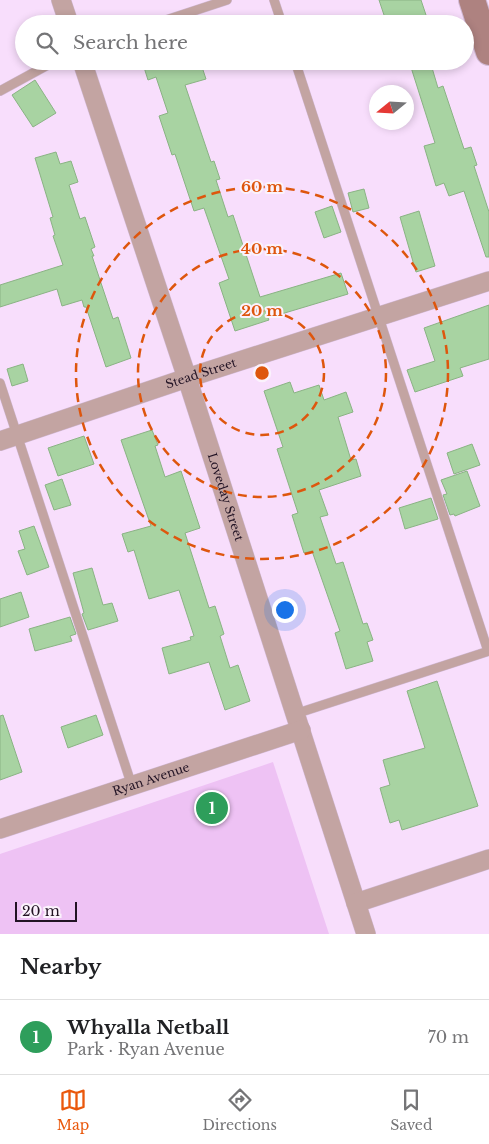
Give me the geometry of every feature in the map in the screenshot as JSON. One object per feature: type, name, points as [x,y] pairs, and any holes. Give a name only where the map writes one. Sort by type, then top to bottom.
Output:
[{"type":"main road","points":[[472,0],[489,52]]},
{"type":"street","points":[[61,0],[66,15]]},
{"type":"street","name":"Loveday Street","points":[[85,70],[187,378],[366,934]]},
{"type":"street","name":"Stead Street","points":[[9,438],[489,280]]},
{"type":"street","name":"Ryan Avenue","points":[[0,829],[132,786],[298,722]]},
{"type":"street","points":[[356,903],[489,859]]},
{"type":"lane","points":[[181,15],[227,0]]},
{"type":"lane","points":[[274,0],[279,15]]},
{"type":"lane","points":[[0,91],[38,70]]},
{"type":"lane","points":[[298,70],[488,651],[298,722]]},
{"type":"lane","points":[[0,383],[9,438],[132,786]]},
{"type":"shaded area","points":[[273,762],[329,934],[0,934],[0,854]]},
{"type":"building","points":[[379,0],[421,0],[426,15],[384,15]]},
{"type":"building","points":[[145,70],[203,70],[206,79],[185,85],[211,162],[214,161],[220,179],[216,180],[228,217],[233,215],[260,297],[341,273],[348,294],[268,318],[269,320],[235,331],[219,283],[229,279],[204,208],[194,211],[175,154],[172,155],[159,116],[168,113],[156,77],[148,80]]},
{"type":"building","points":[[412,70],[433,70],[438,88],[443,86],[464,149],[471,147],[477,165],[474,166],[489,212],[489,257],[486,257],[464,191],[449,196],[444,183],[436,186],[424,146],[435,143]]},
{"type":"building","points":[[35,80],[56,113],[33,127],[12,95]]},
{"type":"building","points":[[56,152],[60,164],[71,161],[78,182],[69,185],[80,219],[85,217],[95,247],[91,249],[94,256],[92,256],[113,319],[118,317],[131,358],[106,367],[82,300],[62,306],[57,289],[0,307],[0,285],[63,265],[53,236],[55,235],[50,218],[53,217],[35,158]]},
{"type":"building","points":[[364,189],[369,208],[353,212],[348,193]]},
{"type":"building","points":[[332,206],[341,232],[324,238],[315,212]]},
{"type":"building","points":[[419,211],[435,266],[416,272],[400,217]]},
{"type":"building","points":[[489,305],[489,359],[460,368],[463,376],[415,392],[407,370],[435,361],[424,328]]},
{"type":"building","points":[[23,364],[28,381],[12,386],[7,369]]},
{"type":"building","points":[[290,382],[294,393],[319,385],[324,400],[346,392],[353,412],[338,417],[351,460],[356,459],[361,476],[319,490],[328,515],[320,517],[336,564],[343,562],[363,624],[367,623],[373,640],[367,642],[373,661],[346,669],[335,633],[340,631],[312,551],[304,553],[292,515],[298,513],[277,449],[283,447],[264,391]]},
{"type":"building","points":[[152,430],[158,445],[155,446],[165,477],[181,471],[200,528],[185,533],[209,608],[215,606],[224,634],[220,636],[230,668],[238,665],[250,701],[225,710],[209,662],[169,674],[162,648],[191,640],[190,637],[194,636],[179,590],[149,599],[134,550],[128,552],[122,534],[151,526],[121,440]]},
{"type":"building","points":[[84,436],[94,464],[58,476],[48,448]]},
{"type":"building","points":[[472,444],[480,465],[454,474],[447,453]]},
{"type":"building","points":[[467,471],[480,506],[455,516],[454,514],[450,515],[443,495],[447,494],[441,480]]},
{"type":"building","points":[[62,479],[71,505],[54,510],[45,485]]},
{"type":"building","points":[[431,498],[438,519],[405,529],[399,508]]},
{"type":"building","points":[[34,526],[49,567],[27,575],[18,551],[25,549],[19,531]]},
{"type":"building","points":[[92,568],[103,605],[112,603],[118,621],[88,630],[82,614],[84,613],[73,573]]},
{"type":"building","points":[[21,592],[29,617],[0,627],[0,599]]},
{"type":"building","points":[[70,617],[76,634],[70,636],[72,641],[35,651],[29,629]]},
{"type":"building","points":[[437,681],[478,806],[402,830],[399,820],[390,823],[380,788],[390,785],[383,760],[425,748],[407,691]]},
{"type":"building","points":[[3,715],[22,772],[0,780],[0,716]]},
{"type":"building","points":[[96,715],[103,735],[68,748],[61,727]]},
{"type":"place","name":"Whyalla Netball","points":[[212,808]]}]
